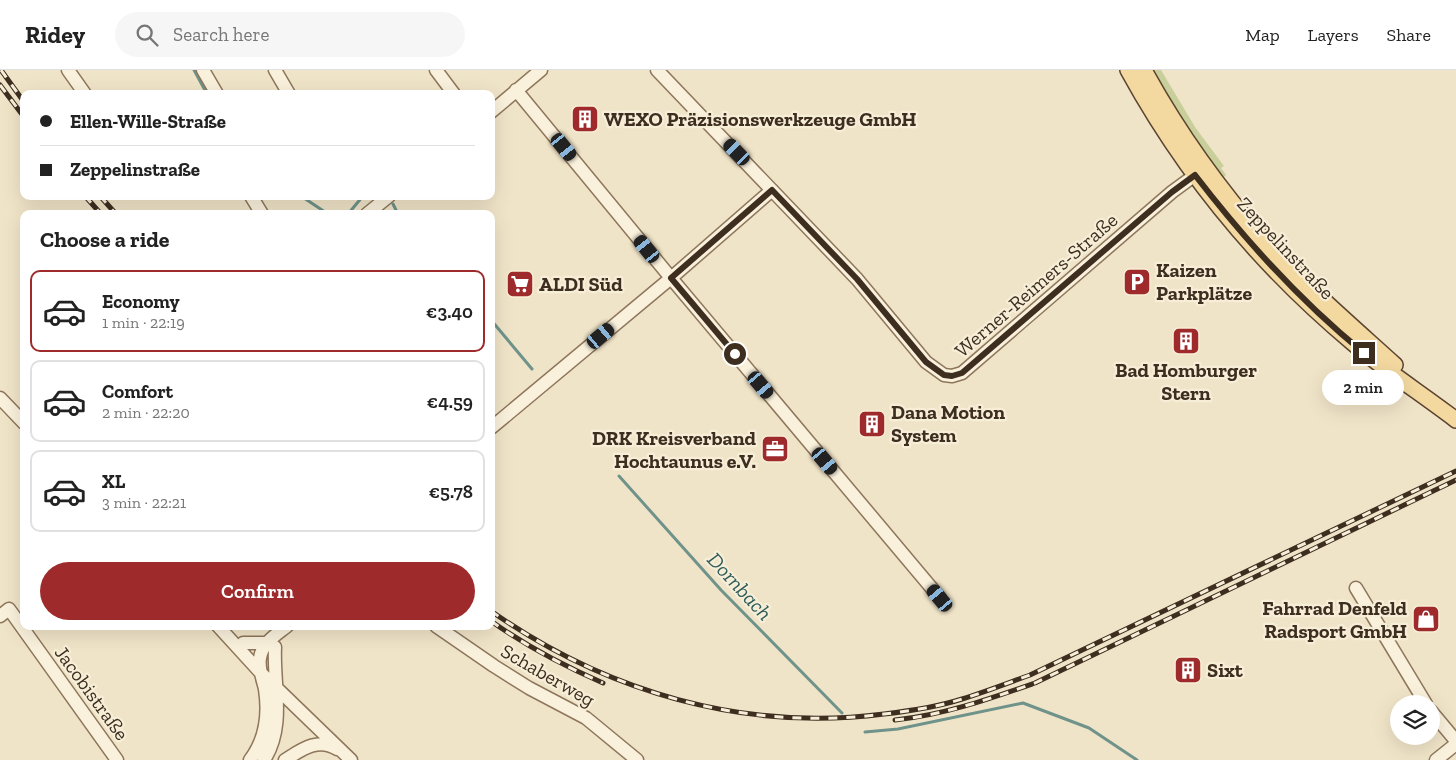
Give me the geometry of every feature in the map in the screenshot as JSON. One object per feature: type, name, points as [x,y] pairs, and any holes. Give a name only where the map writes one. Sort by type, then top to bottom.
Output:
[{"type":"main road","name":"Zeppelinstraße","points":[[1128,70],[1200,171],[1292,270],[1333,310],[1455,419]]},
{"type":"main road","name":"Zeppelinstraße","points":[[1144,70],[1200,171]]},
{"type":"street","points":[[68,70],[82,90]]},
{"type":"street","points":[[203,70],[215,90]]},
{"type":"street","points":[[275,70],[287,90]]},
{"type":"street","points":[[436,70],[451,90]]},
{"type":"street","points":[[495,108],[540,70]]},
{"type":"street","name":"Werner-Reimers-Straße","points":[[657,70],[857,279],[926,362],[944,375],[952,376],[962,373],[1172,192],[1200,171]]},
{"type":"street","points":[[516,90],[940,598]]},
{"type":"street","points":[[495,425],[671,278],[772,190]]},
{"type":"street","points":[[372,210],[384,200]]},
{"type":"street","points":[[0,398],[20,419]]},
{"type":"street","points":[[1356,588],[1421,695]]},
{"type":"street","name":"Jacobistraße","points":[[0,616],[9,609],[20,624]]},
{"type":"street","name":"Jacobistraße","points":[[24,630],[117,760]]},
{"type":"street","points":[[223,630],[242,647],[271,645]]},
{"type":"street","points":[[227,630],[276,687],[347,757]]},
{"type":"street","points":[[250,760],[263,737],[266,720],[265,691],[260,666],[269,654],[271,645],[284,630]]},
{"type":"street","name":"Schaberweg","points":[[442,630],[515,679],[586,718],[637,760]]},
{"type":"street","points":[[264,760],[272,740],[277,718],[274,662],[271,645]]},
{"type":"street","points":[[1436,760],[1456,742],[1440,722]]},
{"type":"street","points":[[285,760],[306,747],[318,744],[333,747],[347,757]]},
{"type":"green space","points":[[1153,70],[1161,70],[1195,127],[1224,166],[1221,168],[1226,175],[1224,177],[1204,152],[1168,99]]},
{"type":"waterway","name":"Dornbach","points":[[194,70],[205,90]]},
{"type":"waterway","name":"Dornbach","points":[[307,200],[322,210]]},
{"type":"waterway","name":"Dornbach","points":[[351,210],[360,200]]},
{"type":"waterway","name":"Dornbach","points":[[393,204],[396,210]]},
{"type":"waterway","name":"Dornbach","points":[[495,325],[532,369]]},
{"type":"waterway","name":"Dornbach","points":[[619,476],[721,590],[842,713]]},
{"type":"waterway","name":"Dornbach","points":[[865,732],[898,729],[1023,703],[1089,728],[1137,760]]},
{"type":"railway","points":[[1,70],[20,96]]},
{"type":"railway","points":[[0,85],[20,112]]},
{"type":"railway","points":[[89,200],[97,210]]},
{"type":"railway","points":[[104,200],[112,210]]},
{"type":"railway","points":[[495,614],[535,639],[581,664],[629,684],[678,700],[728,711],[780,717],[832,718],[904,712],[953,702],[1030,675],[1456,471]]},
{"type":"railway","points":[[895,720],[949,710],[1035,683],[1456,480]]},
{"type":"railway","points":[[495,624],[546,655],[603,683]]},
{"type":"place","name":"WEXO Präzisionswerkzeuge GmbH","points":[[585,119]]},
{"type":"place","name":"Kaizen Parkplätze","points":[[1137,282]]},
{"type":"place","name":"ALDI Süd","points":[[520,284]]},
{"type":"place","name":"Bad Homburger Stern","points":[[1186,341]]},
{"type":"place","name":"Dana Motion System","points":[[872,424]]},
{"type":"place","name":"DRK Kreisverband Hochtaunus e.V.","points":[[775,449]]},
{"type":"place","name":"Fahrrad Denfeld Radsport GmbH","points":[[1426,619]]},
{"type":"place","name":"Sixt","points":[[1188,670]]},
{"type":"route","points":[[735,354],[671,278],[772,190],[857,279],[926,362],[944,375],[952,376],[962,373],[1172,192],[1195,175],[1246,239],[1294,290],[1364,353]]}]
